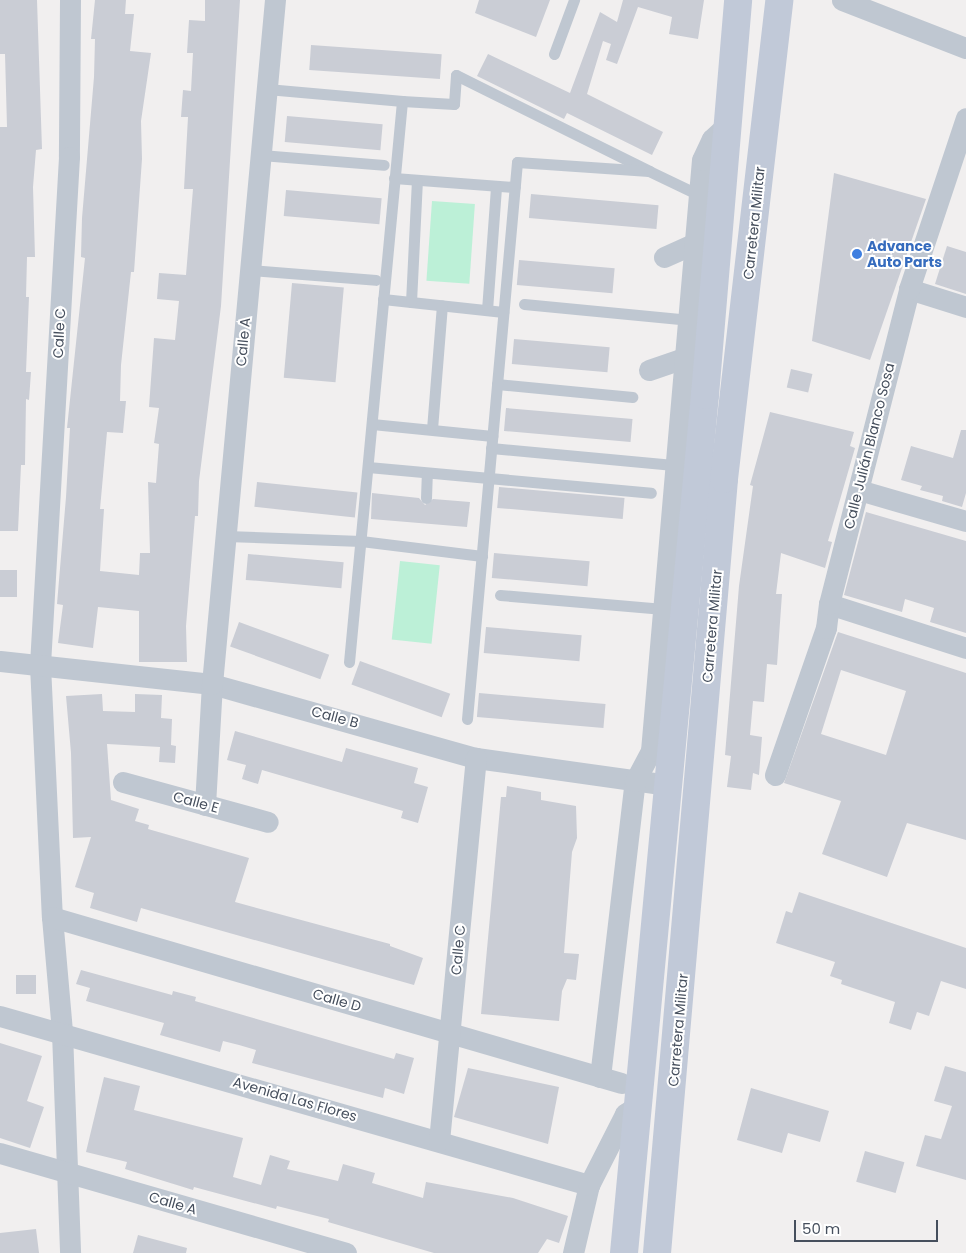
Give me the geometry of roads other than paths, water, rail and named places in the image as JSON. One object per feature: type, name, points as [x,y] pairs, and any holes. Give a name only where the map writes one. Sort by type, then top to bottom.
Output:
[{"type":"main road","name":"Carretera Militar","points":[[624,1253],[640,1104],[738,0]]},
{"type":"main road","name":"Carretera Militar","points":[[657,1253],[724,479],[779,0]]},
{"type":"street","name":"Calle C","points":[[67,1172],[62,1032],[52,917],[40,666],[69,157],[70,0]]},
{"type":"street","name":"Calle A","points":[[205,804],[212,684],[275,0]]},
{"type":"street","points":[[842,0],[966,48]]},
{"type":"street","name":"Calle Julián Blanco Sosa","points":[[775,775],[826,628],[829,604],[909,288],[966,118]]},
{"type":"street","points":[[600,1077],[635,781],[651,751],[687,357],[702,160],[712,139],[727,125]]},
{"type":"street","points":[[664,257],[696,243]]},
{"type":"street","points":[[909,288],[966,307]]},
{"type":"street","points":[[649,370],[687,357]]},
{"type":"street","points":[[859,490],[966,521]]},
{"type":"street","points":[[829,604],[966,648]]},
{"type":"street","name":"Calle B","points":[[0,661],[212,684],[476,758],[668,785]]},
{"type":"street","name":"Calle C","points":[[439,1142],[476,758]]},
{"type":"street","name":"Calle E","points":[[123,782],[268,822]]},
{"type":"street","name":"Calle D","points":[[52,917],[621,1083]]},
{"type":"street","name":"Avenida Las Flores","points":[[0,1016],[62,1032],[589,1185]]},
{"type":"street","points":[[573,1253],[589,1185],[625,1114],[640,1104]]},
{"type":"street","name":"Calle A","points":[[0,1153],[346,1253]]},
{"type":"street","points":[[67,1172],[70,1253]]},
{"type":"lane","points":[[554,54],[574,0]]},
{"type":"lane","points":[[267,89],[454,104],[456,74],[699,195]]},
{"type":"lane","points":[[349,662],[402,101]]},
{"type":"lane","points":[[261,155],[384,165]]},
{"type":"lane","points":[[467,719],[517,162],[649,171]]},
{"type":"lane","points":[[394,178],[515,187]]},
{"type":"lane","points":[[411,302],[417,180]]},
{"type":"lane","points":[[487,310],[496,186]]},
{"type":"lane","points":[[250,270],[376,280]]},
{"type":"lane","points":[[383,299],[504,312]]},
{"type":"lane","points":[[524,304],[690,320]]},
{"type":"lane","points":[[432,429],[442,305]]},
{"type":"lane","points":[[497,384],[632,397]]},
{"type":"lane","points":[[372,424],[492,436]]},
{"type":"lane","points":[[491,448],[676,465]]},
{"type":"lane","points":[[368,467],[650,492]]},
{"type":"lane","points":[[426,498],[427,473]]},
{"type":"lane","points":[[226,536],[360,542],[482,556]]},
{"type":"lane","points":[[500,595],[663,609]]},
{"type":"place","name":"Advance Auto Parts","points":[[857,254]]}]
